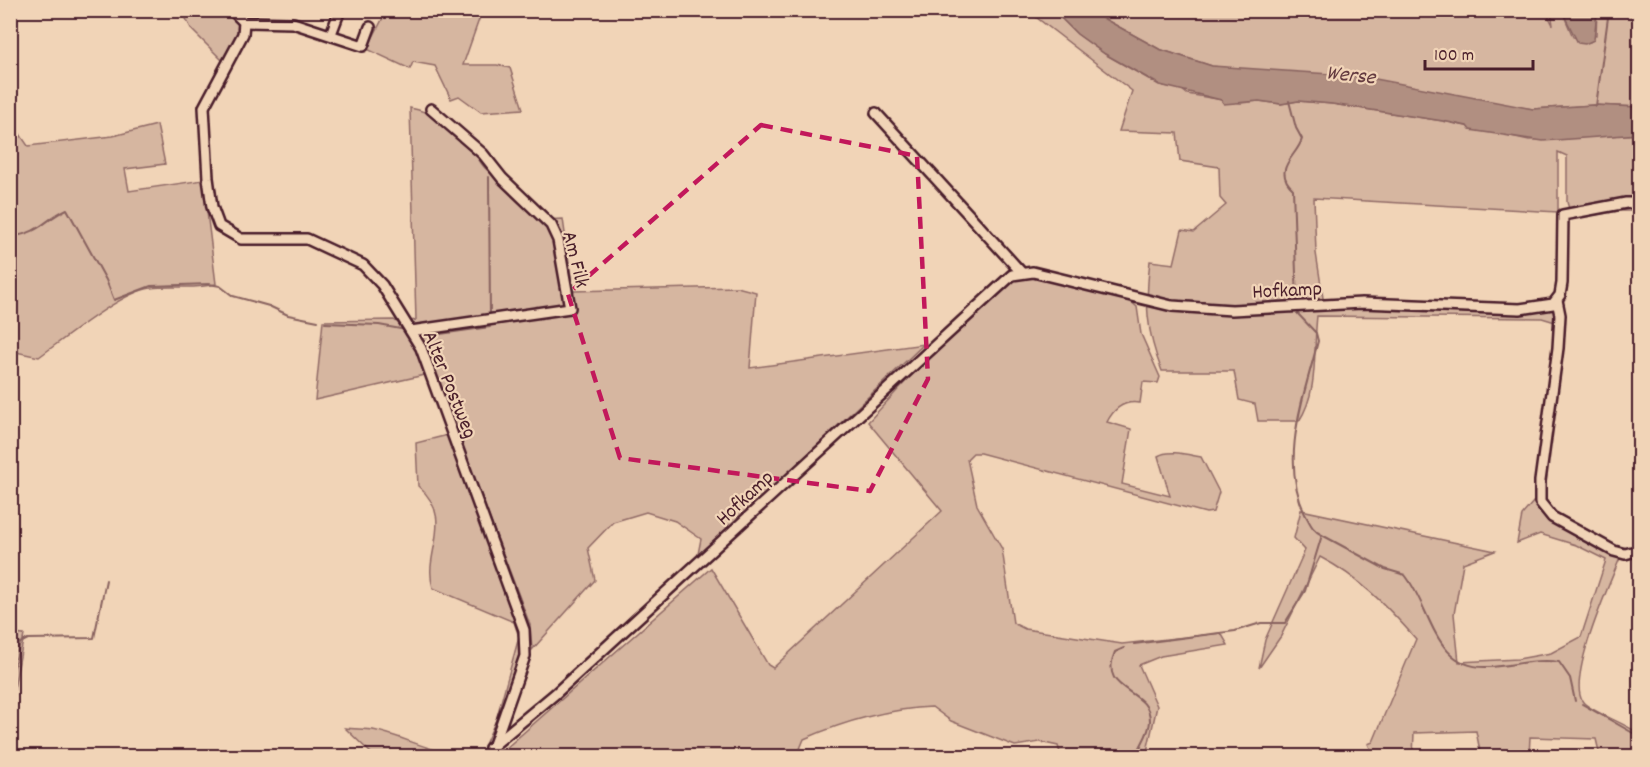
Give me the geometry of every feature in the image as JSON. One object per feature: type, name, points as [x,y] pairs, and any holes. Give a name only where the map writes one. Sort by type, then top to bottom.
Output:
[{"type":"street","points":[[331,34],[340,10]]},
{"type":"street","points":[[232,11],[244,22],[266,20],[293,23],[363,46],[370,27]]},
{"type":"street","name":"Alter Postweg","points":[[244,22],[243,34],[204,107],[212,207],[219,226],[241,238],[307,239],[363,265],[382,285],[421,348],[524,630],[525,656],[490,752]]},
{"type":"street","name":"Am Filk","points":[[411,331],[570,308],[558,240],[550,225],[502,178],[483,154],[431,109]]},
{"type":"street","points":[[876,112],[1021,272]]},
{"type":"street","points":[[1640,203],[1626,203],[1563,215],[1562,283],[1557,300],[1560,331],[1540,481],[1540,502],[1552,517],[1614,551],[1624,554],[1640,550]]},
{"type":"street","name":"Hofkamp","points":[[490,752],[1012,275],[1021,272],[1172,306],[1212,309],[1362,303],[1520,309],[1546,306],[1557,300]]},
{"type":"highlighted area","points":[[761,125],[917,156],[928,379],[870,491],[620,458],[568,294]]},
{"type":"shaded area","points":[[387,10],[482,11],[463,65],[497,65],[510,68],[523,109],[481,112],[459,96],[451,99],[435,66],[413,62],[410,69],[367,49]]},
{"type":"shaded area","points":[[1545,10],[1553,25],[1551,11],[1562,11],[1573,37],[1590,42],[1596,35],[1597,11],[1639,11],[1639,107],[1594,105],[1533,109],[1212,66],[1159,49],[1090,11]]},
{"type":"shaded area","points":[[182,11],[232,11],[244,22],[226,64],[192,30]]},
{"type":"shaded area","points":[[1028,11],[1054,11],[1077,34],[1105,54],[1159,85],[1181,89],[1187,94],[1241,103],[1259,101],[1281,104],[1298,101],[1332,104],[1443,121],[1529,140],[1639,134],[1639,211],[1619,211],[1572,219],[1567,202],[1567,156],[1558,152],[1558,212],[1314,198],[1316,253],[1323,298],[1320,308],[1551,309],[1555,312],[1555,322],[1542,318],[1317,316],[1310,397],[1299,421],[1258,421],[1255,404],[1239,400],[1234,371],[1162,371],[1148,317],[1150,261],[1174,264],[1182,230],[1194,232],[1226,205],[1220,198],[1219,167],[1180,161],[1177,133],[1119,131],[1132,91]]},
{"type":"shaded area","points":[[1054,11],[1090,11],[1159,49],[1212,66],[1360,76],[1533,109],[1593,105],[1639,107],[1639,134],[1543,141],[1470,130],[1467,126],[1443,121],[1332,104],[1298,101],[1281,104],[1259,101],[1224,104],[1221,100],[1160,85],[1105,54],[1077,34]]},
{"type":"shaded area","points":[[1562,11],[1597,11],[1594,40],[1585,44],[1578,43]]},
{"type":"shaded area","points":[[410,108],[435,117],[457,133],[469,145],[485,168],[540,220],[563,219],[573,291],[737,287],[756,292],[750,368],[924,344],[697,559],[701,539],[675,521],[646,512],[613,522],[588,548],[595,580],[532,650],[530,625],[440,387],[409,321],[416,320]]},
{"type":"shaded area","points":[[11,121],[28,146],[113,136],[157,125],[165,164],[125,169],[129,191],[203,180],[216,284],[200,287],[159,287],[139,291],[110,306],[39,357],[11,351]]},
{"type":"shaded area","points":[[1033,276],[1129,300],[1137,307],[1141,334],[1160,377],[1158,383],[1143,382],[1140,403],[1134,402],[1120,406],[1107,422],[1131,429],[1122,484],[1170,496],[1158,456],[1179,453],[1201,457],[1219,492],[1213,512],[1206,513],[980,453],[973,453],[967,459],[977,505],[1002,549],[1013,623],[1025,629],[1122,644],[1221,633],[1228,645],[1161,656],[1139,665],[1157,706],[1146,756],[1061,756],[1058,746],[1040,742],[1015,746],[951,721],[932,707],[883,713],[835,727],[804,739],[797,756],[497,756],[711,568],[768,665],[773,668],[942,511],[868,422],[933,352],[1012,279]]},
{"type":"shaded area","points":[[394,320],[406,330],[414,342],[426,371],[424,375],[315,400],[323,321]]},
{"type":"shaded area","points":[[448,435],[521,633],[522,654],[486,750],[480,756],[374,756],[345,728],[386,733],[453,754],[481,753],[496,720],[519,637],[514,622],[433,588],[431,575],[437,524],[435,511],[429,499],[418,486],[416,443]]},
{"type":"shaded area","points":[[1534,501],[1549,519],[1620,558],[1591,631],[1580,674],[1579,691],[1587,706],[1639,734],[1639,756],[1600,756],[1596,739],[1530,737],[1529,756],[1481,756],[1476,731],[1414,733],[1413,756],[1374,756],[1368,744],[1373,742],[1416,639],[1372,593],[1320,557],[1281,636],[1259,668],[1265,640],[1305,550],[1294,538],[1301,510],[1495,551],[1463,563],[1454,614],[1459,662],[1518,659],[1551,653],[1581,637],[1606,560],[1576,545],[1540,534],[1517,543],[1522,515]]},
{"type":"shaded area","points":[[10,634],[24,635],[11,705]]},
{"type":"waterway","points":[[1596,106],[1609,10]]},
{"type":"waterway","points":[[1289,101],[1296,128],[1302,139],[1285,169],[1287,182],[1293,189],[1297,302]]},
{"type":"waterway","points":[[489,177],[490,317]]},
{"type":"waterway","points":[[10,237],[36,229],[67,209],[106,280],[114,300],[151,286],[209,284],[220,286],[233,296],[269,306],[288,315],[318,321]]},
{"type":"waterway","points":[[1134,644],[1235,631],[1261,623],[1285,623],[1305,591],[1322,535],[1310,523],[1298,493],[1294,471],[1294,449],[1296,428],[1318,341],[1316,333],[1298,314]]},
{"type":"waterway","points":[[325,323],[379,325],[406,330]]},
{"type":"waterway","points":[[426,336],[490,327]]},
{"type":"waterway","points":[[1322,535],[1385,569],[1405,575],[1436,635],[1456,659],[1471,665],[1489,667],[1533,662],[1559,662],[1570,678],[1575,701]]},
{"type":"waterway","points":[[20,643],[28,639],[94,638],[106,580]]},
{"type":"waterway","points":[[10,641],[20,643],[10,683]]},
{"type":"waterway","points":[[1124,648],[1115,652],[1111,666],[1113,676],[1118,683],[1142,702],[1148,710],[1150,721],[1147,734],[1136,756]]},
{"type":"waterway","points":[[1582,704],[1640,737]]},
{"type":"water label","name":"Werse","points":[[1351,73]]}]
